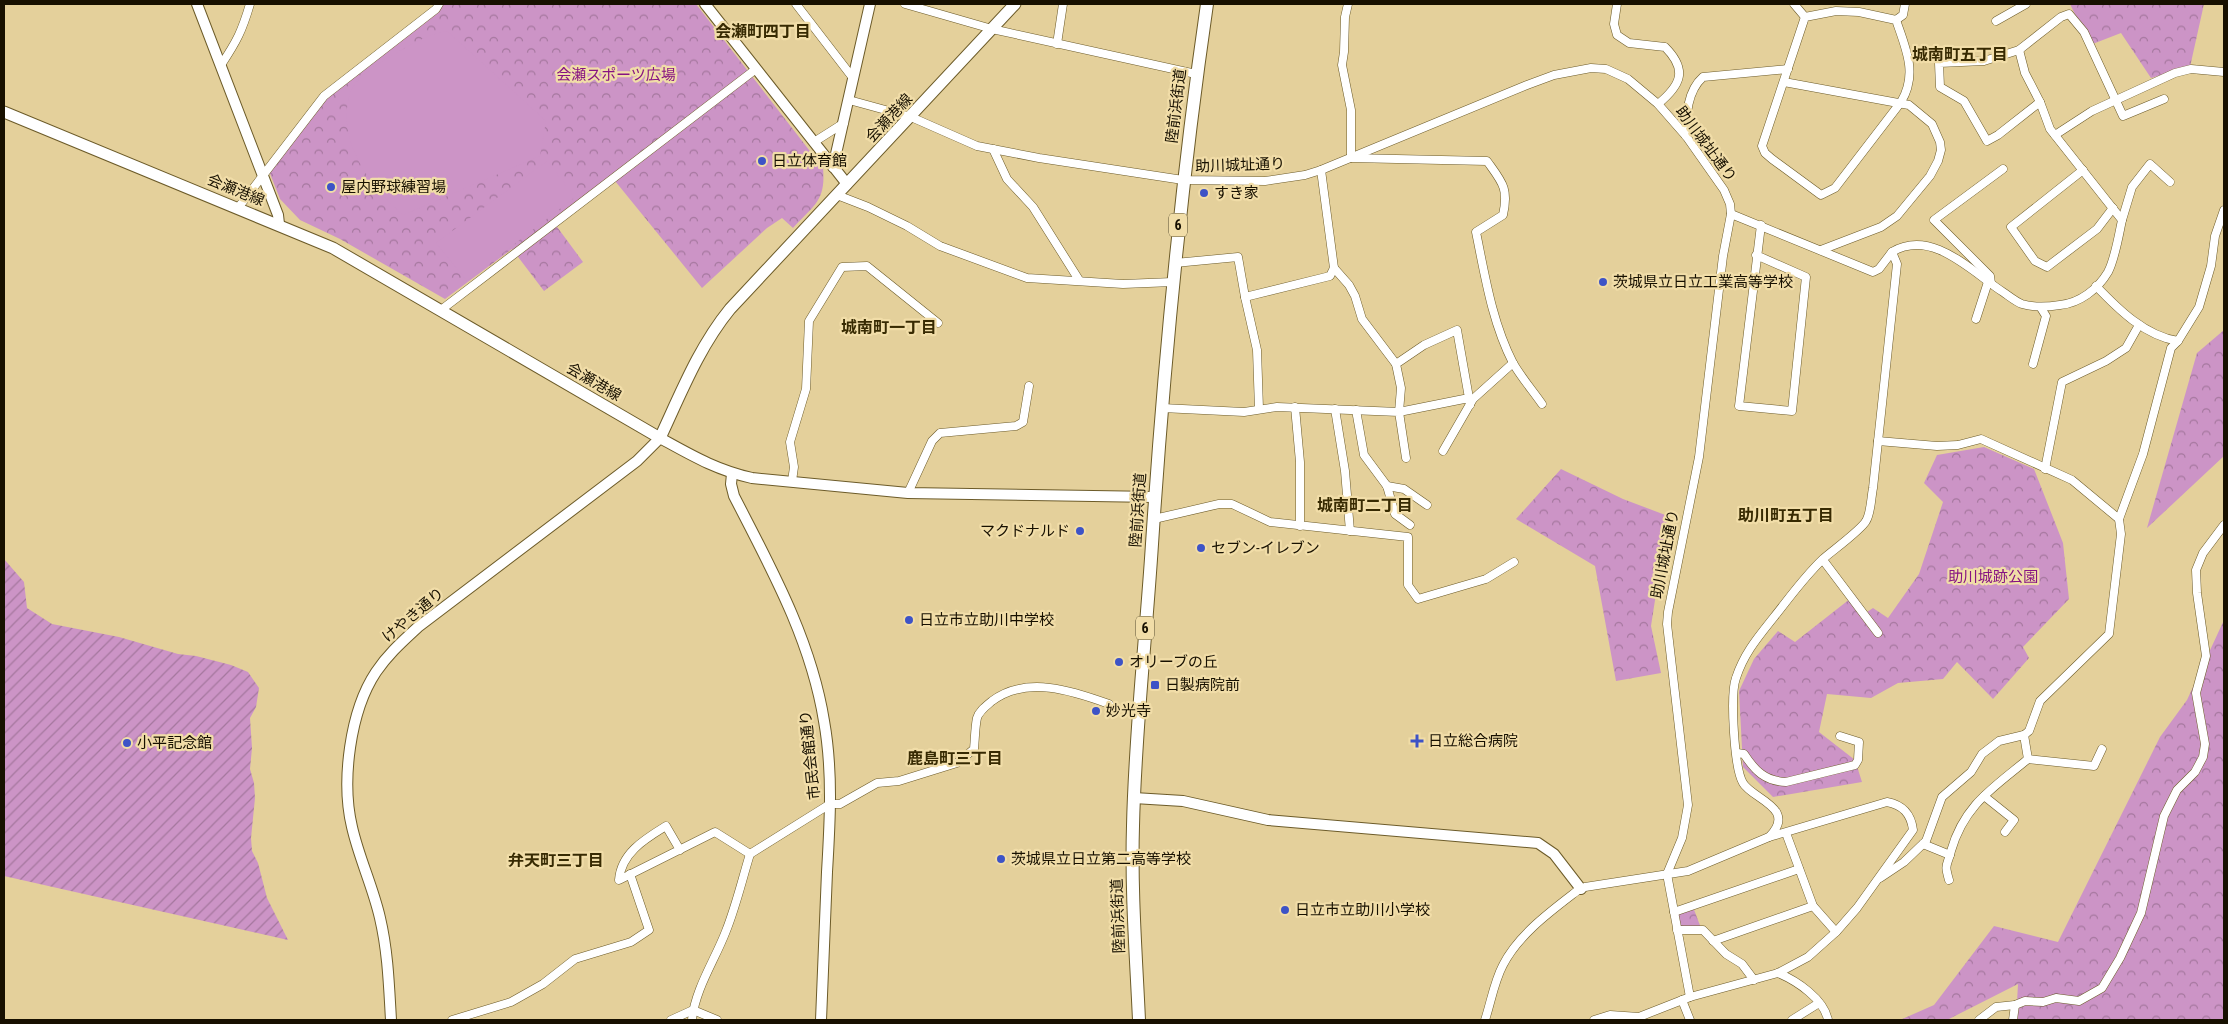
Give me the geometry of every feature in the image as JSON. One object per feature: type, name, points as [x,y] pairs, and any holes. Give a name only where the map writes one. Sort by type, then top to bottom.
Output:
[{"type":"highway","name":"陸前浜街道","points":[[1139,1020],[1132,872],[1134,798],[1155,497],[1173,282],[1183,180],[1206,4]]},
{"type":"main road","name":"会瀬港線","points":[[4,112],[334,248],[660,438],[700,352],[716,326],[750,287],[1015,4]]},
{"type":"street","points":[[196,4],[278,215],[278,224]]},
{"type":"street","points":[[221,65],[245,25],[250,4]]},
{"type":"street","points":[[238,208],[262,174],[324,96],[436,9],[439,4]]},
{"type":"street","points":[[705,4],[847,184]]},
{"type":"street","points":[[796,4],[854,78]]},
{"type":"street","points":[[834,167],[870,4]]},
{"type":"street","points":[[906,4],[992,29],[1196,74]]},
{"type":"street","points":[[1057,44],[1062,4]]},
{"type":"street","points":[[1348,4],[1345,18],[1342,65],[1351,110],[1350,158],[1487,161],[1499,178],[1507,197],[1503,215],[1476,232],[1493,314],[1513,363],[1542,404]]},
{"type":"street","points":[[1617,4],[1614,24],[1617,35],[1629,43],[1665,47],[1677,62],[1680,73],[1677,84],[1669,95],[1658,104]]},
{"type":"street","points":[[1794,4],[1805,17]]},
{"type":"street","points":[[1805,17],[1836,11],[1859,12],[1896,20],[1903,15],[1905,4]]},
{"type":"street","points":[[1996,21],[2026,4]]},
{"type":"street","points":[[2040,102],[1998,135],[1987,141],[1964,101],[1940,87],[1939,63],[1984,61],[2019,50],[2061,17],[2069,14],[2084,32],[2123,116],[2164,99]]},
{"type":"street","points":[[1805,17],[1762,146],[1765,153],[1772,159],[1821,195],[1835,188],[1901,102],[1908,90],[1911,76],[1906,51],[1896,20]]},
{"type":"street","points":[[2019,50],[2025,73],[2040,102],[2050,129],[2122,220]]},
{"type":"street","name":"助川城址通り","points":[[849,100],[911,117],[978,146],[993,149],[1183,180],[1265,181],[1305,175],[1321,170],[1527,85],[1576,69],[1591,68],[1616,73],[1643,90],[1658,104],[1686,136],[1724,190],[1730,204],[1731,214],[1723,256],[1699,457],[1668,612],[1667,624],[1684,756],[1688,805],[1682,838],[1667,874]]},
{"type":"street","points":[[441,310],[756,69]]},
{"type":"street","points":[[1686,136],[1686,109],[1698,82],[1703,77],[1788,69]]},
{"type":"street","points":[[2055,134],[2092,111],[2175,73],[2191,69],[2224,72]]},
{"type":"street","points":[[1784,82],[1901,102],[1915,108],[1938,132],[1941,150],[1930,176],[1897,216],[1889,222],[1821,250]]},
{"type":"street","points":[[814,142],[844,123]]},
{"type":"street","points":[[993,149],[1007,178],[1033,207],[1078,280]]},
{"type":"street","points":[[1731,214],[1873,272],[1879,269],[1892,252],[1899,248],[1916,244],[1937,248],[2021,304],[2041,308],[2072,304],[2088,295],[2109,271],[2132,187],[2150,164],[2170,182]]},
{"type":"street","points":[[1976,319],[1990,283],[1990,276],[1934,220],[2003,169]]},
{"type":"street","points":[[1245,297],[1317,281],[1330,276],[1334,268],[1321,170]]},
{"type":"street","points":[[2083,170],[2011,227],[2036,261],[2047,267],[2097,229],[2113,208]]},
{"type":"street","points":[[837,195],[868,207],[907,226],[940,246],[1027,278],[1123,284],[1173,282]]},
{"type":"street","points":[[1880,878],[1904,862],[1923,844],[1936,816],[1942,797],[1971,772],[1982,754],[1999,741],[2024,735],[2029,731],[2040,702],[2109,634],[2110,611],[2121,534],[2119,519],[2143,454],[2171,348],[2178,341],[2199,307],[2211,266],[2215,236],[2224,210]]},
{"type":"street","points":[[1756,255],[1806,278],[1792,412],[1739,406],[1756,255],[1761,225]]},
{"type":"street","points":[[1769,836],[1774,832],[1777,824],[1776,811],[1765,799],[1742,782],[1732,704],[1735,679],[1745,655],[1760,632],[1774,618],[1802,579],[1866,522],[1871,503],[1897,273],[1897,264],[1892,252]]},
{"type":"street","points":[[1175,262],[1238,257],[1257,350],[1259,409]]},
{"type":"street","points":[[792,481],[794,467],[790,442],[806,389],[809,321],[842,268],[867,266],[938,323]]},
{"type":"street","points":[[1334,268],[1349,284],[1362,319],[1396,364],[1401,388],[1399,412],[1406,458]]},
{"type":"street","points":[[2096,286],[2139,325],[2166,339],[2178,341]]},
{"type":"street","points":[[2033,364],[2046,316],[2041,308]]},
{"type":"street","points":[[2045,468],[2062,382],[2106,361],[2126,348],[2139,325]]},
{"type":"street","points":[[1396,364],[1424,345],[1457,330],[1469,401]]},
{"type":"street","points":[[1443,451],[1469,401],[1513,363]]},
{"type":"street","points":[[908,493],[932,441],[940,433],[1016,426],[1022,422],[1029,386]]},
{"type":"street","points":[[1162,408],[1244,412],[1277,407],[1295,407],[1399,412],[1469,401]]},
{"type":"street","points":[[1295,407],[1300,462],[1300,526]]},
{"type":"street","points":[[1335,409],[1345,471],[1350,530]]},
{"type":"street","points":[[1356,410],[1364,455],[1388,486],[1395,514],[1410,525]]},
{"type":"street","points":[[660,438],[709,465],[732,474],[908,493],[1155,497]]},
{"type":"street","name":"けやき通り","points":[[391,1020],[384,935],[380,916],[352,827],[347,794],[353,737],[366,691],[387,656],[418,627],[637,461],[660,438]]},
{"type":"street","points":[[1878,441],[1937,446],[1958,445],[1981,439],[2072,480],[2119,519]]},
{"type":"street","name":"市民会館通り","points":[[732,474],[731,484],[734,496],[781,588],[806,650],[824,720],[829,763],[830,804],[821,1020]]},
{"type":"street","points":[[1388,486],[1404,489],[1427,505]]},
{"type":"street","points":[[1154,519],[1219,504],[1232,504],[1270,522],[1408,537],[1408,585],[1418,599],[1486,580],[1514,562]]},
{"type":"street","points":[[1979,1020],[1996,1007],[2015,1005],[2024,1001],[2043,1002],[2056,998],[2079,1001],[2102,988],[2120,958],[2141,913],[2164,816],[2177,790],[2195,772],[2203,757],[2205,744],[2196,693],[2206,656],[2197,593],[2196,570],[2203,553],[2224,525]]},
{"type":"street","points":[[1823,560],[1878,632]]},
{"type":"street","points":[[692,1020],[693,1010],[726,930],[750,854],[830,804],[840,804],[877,783],[899,782],[957,763],[974,749],[977,717],[982,709],[998,696],[1023,687],[1058,689],[1109,704]]},
{"type":"street","points":[[2024,735],[2028,759]]},
{"type":"street","points":[[1737,753],[1744,754],[1757,773],[1762,776],[1778,782],[1786,782],[1855,765],[1858,760],[1858,742],[1840,736]]},
{"type":"street","points":[[1949,880],[1945,866],[1956,834],[1966,814],[1984,796],[2028,759],[2094,766],[2102,748]]},
{"type":"street","points":[[1984,796],[2014,820],[2005,832]]},
{"type":"street","points":[[1134,798],[1197,803],[1237,815],[1268,820],[1538,843],[1554,854],[1581,889]]},
{"type":"street","points":[[1485,1020],[1498,975],[1511,952],[1534,927],[1581,889],[1696,868],[1769,836],[1786,833],[1878,803],[1895,803],[1908,814],[1912,830],[1880,878],[1836,932],[1808,957],[1778,973],[1686,998],[1639,1017],[1594,1020]]},
{"type":"street","points":[[680,850],[666,826],[639,843],[626,858],[620,869],[619,880],[630,874],[680,850],[716,832],[750,854]]},
{"type":"street","points":[[1786,833],[1813,906],[1836,932]]},
{"type":"street","points":[[1923,844],[1950,855]]},
{"type":"street","points":[[1674,912],[1799,869]]},
{"type":"street","points":[[452,1020],[511,1002],[542,984],[576,959],[631,942],[649,930],[630,874]]},
{"type":"street","points":[[1667,874],[1690,1020]]},
{"type":"street","points":[[1713,941],[1813,906]]},
{"type":"street","points":[[1677,930],[1703,930],[1726,954],[1742,964],[1754,980]]},
{"type":"street","points":[[1778,973],[1790,978],[1819,1003],[1827,1013],[1828,1020]]},
{"type":"street","points":[[1792,1020],[1819,1003]]},
{"type":"street","points":[[2013,1020],[2015,1005]]},
{"type":"street","points":[[671,1020],[693,1010],[718,1020]]},
{"type":"green space","name":"会瀬スポーツ広場","points":[[443,4],[696,4],[823,168],[823,188],[817,202],[793,228],[782,218],[767,228],[702,288],[611,176],[552,220],[583,262],[544,291],[512,249],[445,299],[340,239],[300,220],[280,199],[269,171],[327,98],[439,12]]},
{"type":"green space","points":[[2070,4],[2204,4],[2190,67],[2151,78],[2121,33],[2090,45]]},
{"type":"green space","points":[[447,31],[546,121],[540,156],[403,215],[378,190],[358,160],[347,126],[347,109],[351,91],[365,73],[378,64],[416,42],[434,34]]},
{"type":"green space","points":[[547,161],[575,197],[467,281],[436,243]]},
{"type":"green space","points":[[2224,330],[2224,456],[2147,528],[2197,353]]},
{"type":"green space","name":"助川城跡公園","points":[[1984,447],[2034,469],[2063,543],[2069,599],[2023,647],[2029,658],[1993,699],[1957,662],[1943,679],[1898,683],[1871,698],[1827,694],[1819,732],[1855,760],[1862,782],[1773,797],[1743,767],[1739,691],[1754,659],[1778,631],[1795,642],[1855,595],[1867,612],[1873,608],[1888,618],[1919,574],[1943,502],[1924,483],[1937,455]]},
{"type":"green space","points":[[1561,469],[1623,499],[1668,516],[1651,626],[1661,673],[1616,681],[1595,566],[1516,519]]},
{"type":"green space","points":[[4,559],[24,582],[27,608],[52,624],[119,637],[178,654],[196,656],[231,665],[248,672],[259,688],[256,707],[250,718],[252,748],[250,769],[254,783],[255,798],[251,838],[252,851],[258,863],[267,898],[288,940],[4,876]]},
{"type":"green space","points":[[2224,620],[2224,1020],[2016,1020],[2018,984],[1947,1020],[1900,1020],[1934,1005],[1994,926],[2058,942],[2160,737],[2187,700]]},
{"type":"green space","points":[[1693,907],[1701,928],[1678,928],[1675,913]]},
{"type":"place","name":"日立体育館","points":[[762,161]]},
{"type":"place","name":"屋内野球練習場","points":[[331,187]]},
{"type":"place","name":"すき家","points":[[1204,193]]},
{"type":"place","name":"茨城県立日立工業高等学校","points":[[1603,282]]},
{"type":"place","name":"マクドナルド","points":[[1080,531]]},
{"type":"place","name":"セブン-イレブン","points":[[1201,548]]},
{"type":"place","name":"日立市立助川中学校","points":[[909,620]]},
{"type":"place","name":"オリーブの丘","points":[[1119,662]]},
{"type":"place","name":"日製病院前","points":[[1155,685]]},
{"type":"place","name":"妙光寺","points":[[1096,711]]},
{"type":"place","name":"日立総合病院","points":[[1417,741]]},
{"type":"place","name":"小平記念館","points":[[127,743]]},
{"type":"place","name":"茨城県立日立第二高等学校","points":[[1001,859]]},
{"type":"place","name":"日立市立助川小学校","points":[[1285,910]]},
{"type":"district","name":"会瀬町四丁目","points":[[763,31]]},
{"type":"district","name":"城南町五丁目","points":[[1960,54]]},
{"type":"district","name":"城南町一丁目","points":[[889,327]]},
{"type":"district","name":"城南町二丁目","points":[[1365,505]]},
{"type":"district","name":"助川町五丁目","points":[[1786,515]]},
{"type":"district","name":"鹿島町三丁目","points":[[955,758]]},
{"type":"district","name":"弁天町三丁目","points":[[556,860]]}]
